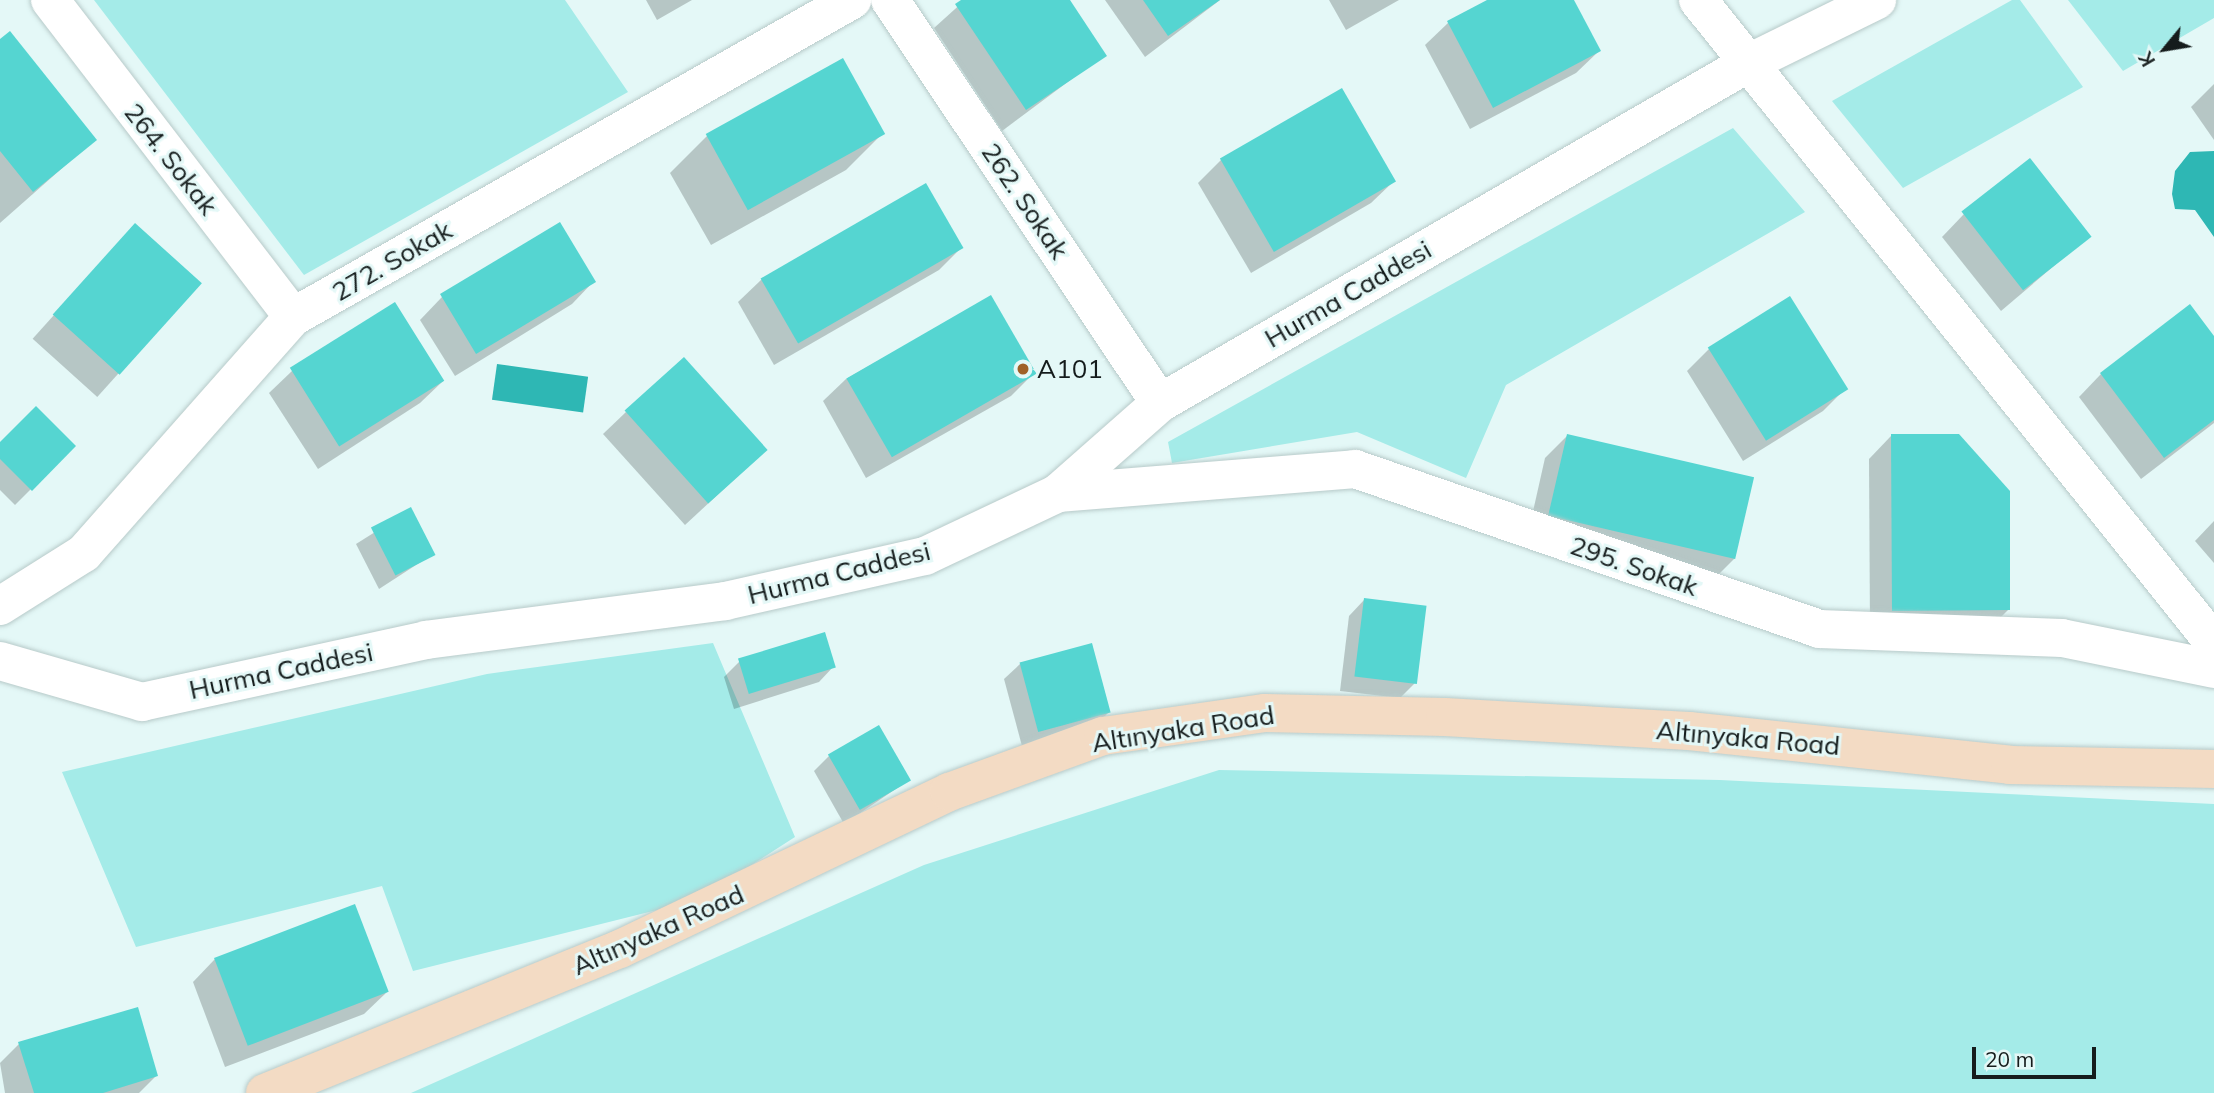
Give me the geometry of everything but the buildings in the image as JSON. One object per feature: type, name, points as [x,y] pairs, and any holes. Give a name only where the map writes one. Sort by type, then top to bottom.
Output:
[{"type":"main road","name":"Altınyaka Road","points":[[265,1093],[620,949],[949,792],[1103,736],[1265,713],[1445,717],[1689,730],[2010,765],[2214,769]]},
{"type":"street","name":"264. Sokak","points":[[50,0],[293,317]]},
{"type":"street","name":"272. Sokak","points":[[0,606],[84,553],[293,317],[852,0]]},
{"type":"street","name":"262. Sokak","points":[[890,0],[1160,402]]},
{"type":"street","points":[[1698,0],[2214,643]]},
{"type":"street","name":"Hurma Caddesi","points":[[0,661],[142,702],[426,640],[725,601],[925,556],[1058,493],[1160,402],[1747,64],[1877,0]]},
{"type":"street","name":"295. Sokak","points":[[1058,493],[1355,469],[1819,629],[2062,638],[2214,669]]},
{"type":"shaded area","points":[[94,0],[565,0],[628,92],[304,275]]},
{"type":"shaded area","points":[[2012,0],[2020,0],[2083,87],[1903,188],[1832,101]]},
{"type":"shaded area","points":[[2068,0],[2214,0],[2214,18],[2123,71]]},
{"type":"shaded area","points":[[1733,128],[1805,212],[1506,385],[1466,478],[1357,432],[1172,463],[1168,442]]},
{"type":"shaded area","points":[[2214,151],[2214,237],[2195,210],[2175,209],[2172,194],[2175,171],[2190,152]]},
{"type":"shaded area","points":[[497,364],[588,377],[583,412],[492,400]]},
{"type":"shaded area","points":[[713,643],[795,837],[697,900],[413,971],[382,886],[136,947],[62,772],[487,674]]},
{"type":"shaded area","points":[[1219,770],[1720,780],[2214,804],[2214,1093],[411,1093],[924,865]]},
{"type":"place","name":"A101","points":[[1023,369]]}]
